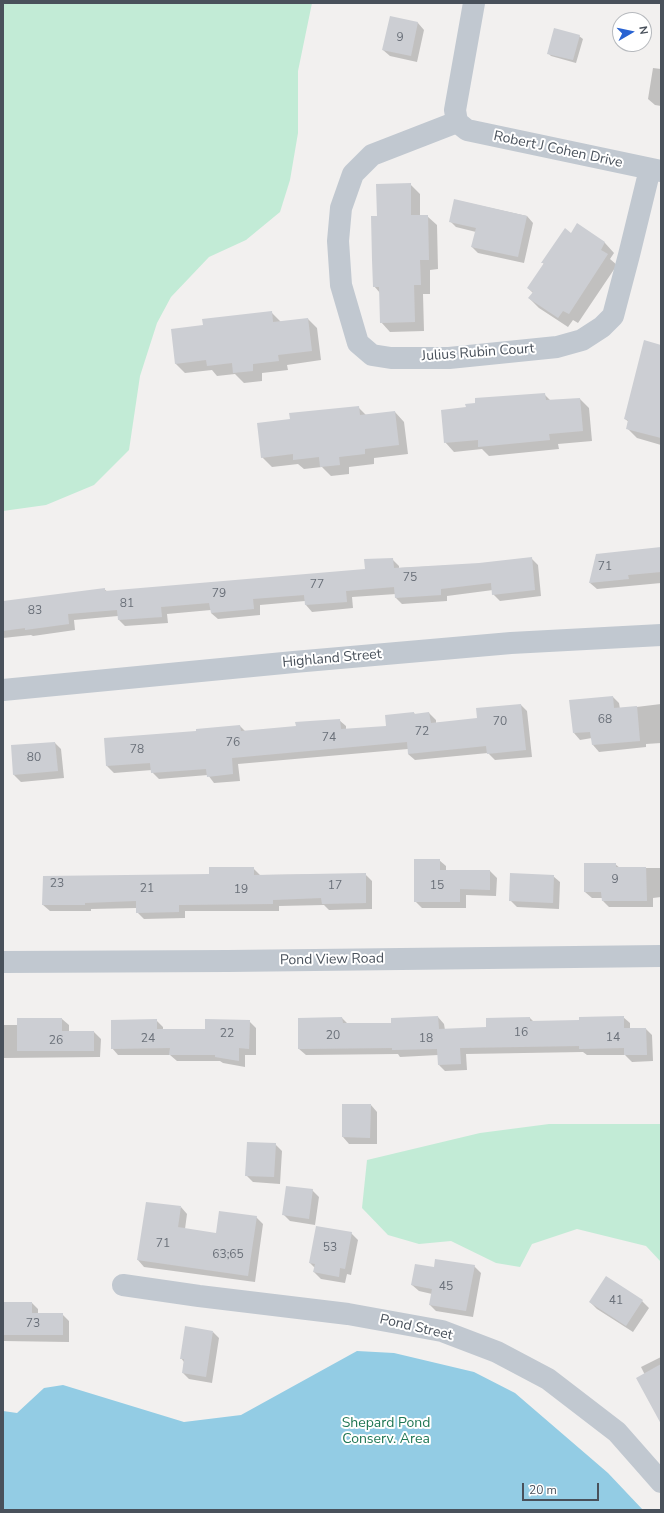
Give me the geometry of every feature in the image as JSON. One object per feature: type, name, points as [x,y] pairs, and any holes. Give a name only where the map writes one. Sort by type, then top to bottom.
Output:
[{"type":"street","points":[[457,122],[455,110],[474,3]]},
{"type":"street","name":"Julius Rubin Court","points":[[457,122],[372,155],[353,174],[341,208],[338,241],[341,285],[358,343],[372,356],[391,358],[449,358],[557,347],[582,340],[602,327],[613,316],[655,170]]},
{"type":"street","name":"Robert J Cohen Drive","points":[[457,122],[467,130],[655,170]]},
{"type":"street","name":"Highland Street","points":[[3,690],[294,662],[504,644],[661,635]]},
{"type":"street","name":"Pond View Road","points":[[3,962],[661,956]]},
{"type":"street","name":"Pond Street","points":[[123,1285],[348,1314],[442,1331],[496,1352],[548,1379],[617,1432],[661,1482]]},
{"type":"green space","points":[[3,3],[312,3],[298,71],[298,133],[290,180],[280,212],[246,240],[209,257],[171,297],[157,323],[140,376],[129,450],[94,485],[46,505],[3,511]]},
{"type":"green space","points":[[549,1124],[661,1124],[661,1262],[646,1246],[577,1229],[532,1244],[520,1267],[496,1263],[451,1241],[419,1244],[388,1235],[362,1208],[367,1160],[480,1133]]},
{"type":"water","name":"Shepard Pond Conserv. Area","points":[[357,1351],[394,1353],[474,1372],[515,1393],[608,1473],[643,1510],[3,1510],[3,1411],[17,1413],[44,1388],[63,1385],[184,1422],[241,1415]]},
{"type":"building","points":[[390,16],[418,22],[411,56],[382,50]]},
{"type":"building","points":[[554,28],[580,35],[573,60],[547,54]]},
{"type":"building","points":[[411,183],[411,215],[428,215],[429,260],[420,260],[421,285],[414,285],[415,322],[380,323],[379,287],[373,287],[372,260],[371,216],[377,216],[376,184]]},
{"type":"building","points":[[454,199],[527,216],[518,257],[471,247],[476,228],[449,222]]},
{"type":"building","points":[[577,223],[605,242],[601,250],[608,254],[569,314],[563,311],[558,318],[528,298],[533,292],[527,288],[544,263],[541,263],[565,228],[571,233]]},
{"type":"building","points":[[272,311],[273,322],[308,318],[312,351],[278,355],[279,361],[253,364],[253,371],[233,373],[232,363],[207,366],[206,360],[175,364],[171,329],[203,325],[202,319]]},
{"type":"building","points":[[644,340],[661,345],[661,438],[626,429],[628,420],[624,419]]},
{"type":"building","points":[[545,393],[546,400],[580,398],[583,431],[549,434],[550,440],[478,447],[478,440],[444,443],[441,410],[466,407],[465,404],[475,403],[475,398]]},
{"type":"building","points":[[359,406],[360,415],[395,411],[399,445],[365,449],[365,454],[339,457],[340,465],[320,467],[319,457],[293,460],[293,454],[261,458],[257,423],[290,419],[289,413]]},
{"type":"building","points":[[661,547],[661,572],[628,575],[629,579],[589,583],[596,554]]},
{"type":"building","points":[[532,557],[535,590],[492,595],[491,583],[441,589],[441,595],[395,598],[394,587],[346,591],[347,602],[305,605],[304,595],[253,599],[254,609],[211,613],[209,603],[161,607],[162,617],[118,620],[117,610],[68,614],[69,624],[25,630],[25,628],[3,631],[3,601],[105,588],[105,591],[365,569],[364,559],[393,558],[394,568],[479,563]]},
{"type":"building","points":[[613,696],[614,708],[637,706],[640,741],[592,745],[590,732],[573,733],[569,700]]},
{"type":"building","points":[[521,704],[526,750],[487,754],[486,746],[408,754],[407,742],[232,758],[233,774],[207,777],[206,769],[151,773],[150,763],[106,766],[104,738],[196,731],[196,729],[240,725],[241,731],[296,726],[295,722],[340,719],[341,729],[386,726],[385,715],[414,712],[414,714],[429,712],[431,723],[477,718],[476,708]]},
{"type":"building","points":[[55,742],[58,771],[13,775],[11,745]]},
{"type":"building","points":[[414,859],[440,859],[440,870],[490,870],[490,890],[460,889],[460,902],[414,902]]},
{"type":"building","points":[[584,863],[616,863],[616,867],[646,867],[647,901],[602,901],[601,892],[584,892]]},
{"type":"building","points":[[209,867],[254,867],[254,875],[366,873],[366,903],[322,904],[321,898],[273,900],[273,904],[179,905],[179,912],[136,913],[136,901],[85,903],[85,905],[42,905],[43,876],[209,874]]},
{"type":"building","points":[[510,873],[554,875],[553,903],[509,901]]},
{"type":"building","points":[[438,1016],[439,1029],[486,1027],[486,1018],[530,1017],[530,1021],[579,1020],[579,1017],[624,1016],[624,1028],[646,1028],[647,1055],[624,1055],[624,1048],[579,1049],[579,1046],[460,1048],[461,1064],[438,1065],[437,1049],[298,1049],[298,1018],[342,1017],[343,1023],[391,1023],[391,1018]]},
{"type":"building","points":[[17,1018],[62,1018],[62,1031],[94,1031],[94,1051],[17,1051]]},
{"type":"building","points":[[157,1019],[157,1029],[205,1029],[205,1019],[250,1020],[249,1049],[239,1048],[239,1061],[215,1057],[215,1055],[169,1055],[170,1048],[111,1049],[111,1020]]},
{"type":"building","points":[[342,1104],[371,1104],[370,1138],[342,1137]]},
{"type":"building","points":[[247,1142],[276,1143],[274,1177],[245,1176]]},
{"type":"building","points":[[286,1186],[313,1189],[309,1219],[282,1215]]},
{"type":"building","points":[[146,1202],[181,1206],[178,1227],[216,1233],[219,1211],[257,1216],[248,1276],[137,1260]]},
{"type":"building","points":[[316,1226],[352,1232],[345,1269],[340,1268],[339,1277],[313,1272],[315,1264],[309,1263]]},
{"type":"building","points":[[435,1259],[475,1265],[466,1311],[429,1305],[432,1289],[411,1285],[415,1264],[434,1267]]},
{"type":"building","points":[[606,1276],[643,1300],[626,1326],[589,1302]]},
{"type":"building","points":[[3,1302],[32,1302],[32,1313],[63,1313],[63,1335],[3,1335]]},
{"type":"building","points":[[185,1326],[213,1331],[206,1377],[182,1373],[184,1359],[180,1359]]},
{"type":"building","points":[[661,1364],[661,1424],[636,1378]]}]
